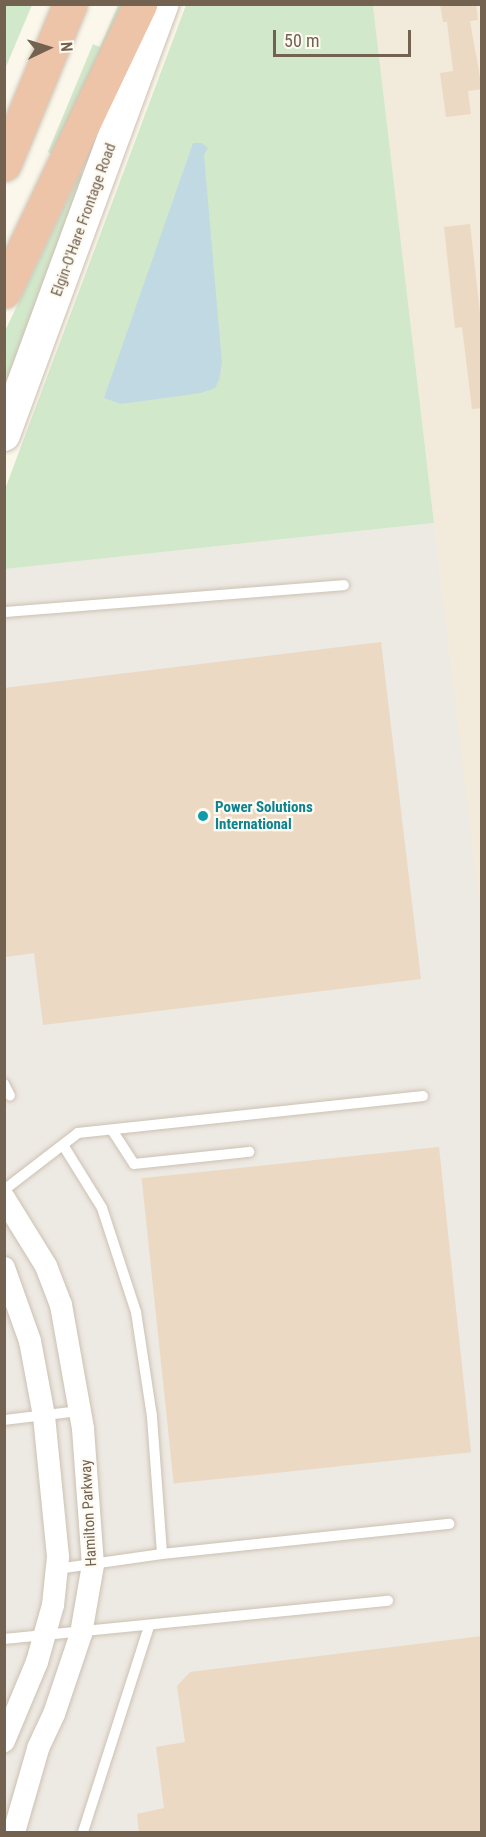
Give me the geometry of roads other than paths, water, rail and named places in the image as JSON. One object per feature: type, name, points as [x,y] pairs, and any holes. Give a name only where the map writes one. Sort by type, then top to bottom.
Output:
[{"type":"highway","points":[[4,164],[70,4]]},
{"type":"highway","points":[[4,291],[140,4]]},
{"type":"main road","name":"Elgin-O'Hare Frontage Road","points":[[4,435],[163,4]]},
{"type":"street","name":"Hamilton Parkway","points":[[4,1198],[46,1266],[61,1305],[80,1411],[91,1499],[93,1565],[81,1634],[54,1714],[38,1749],[14,1833]]},
{"type":"street","points":[[4,1268],[30,1341],[44,1416],[57,1569],[44,1636],[4,1741]]},
{"type":"lane","points":[[4,612],[344,585]]},
{"type":"lane","points":[[4,1084],[10,1096]]},
{"type":"lane","points":[[4,1190],[78,1133],[423,1096]]},
{"type":"lane","points":[[112,1130],[135,1164],[249,1152]]},
{"type":"lane","points":[[63,1145],[102,1208],[136,1311],[152,1416],[162,1554]]},
{"type":"lane","points":[[4,1420],[80,1411]]},
{"type":"lane","points":[[57,1569],[162,1554],[449,1524]]},
{"type":"lane","points":[[4,1639],[81,1634],[388,1601]]},
{"type":"lane","points":[[83,1833],[149,1627]]},
{"type":"water","points":[[193,143],[202,143],[208,148],[204,155],[222,363],[219,380],[215,388],[201,393],[121,404],[104,398]]},
{"type":"place","name":"Power Solutions International","points":[[203,816]]}]
